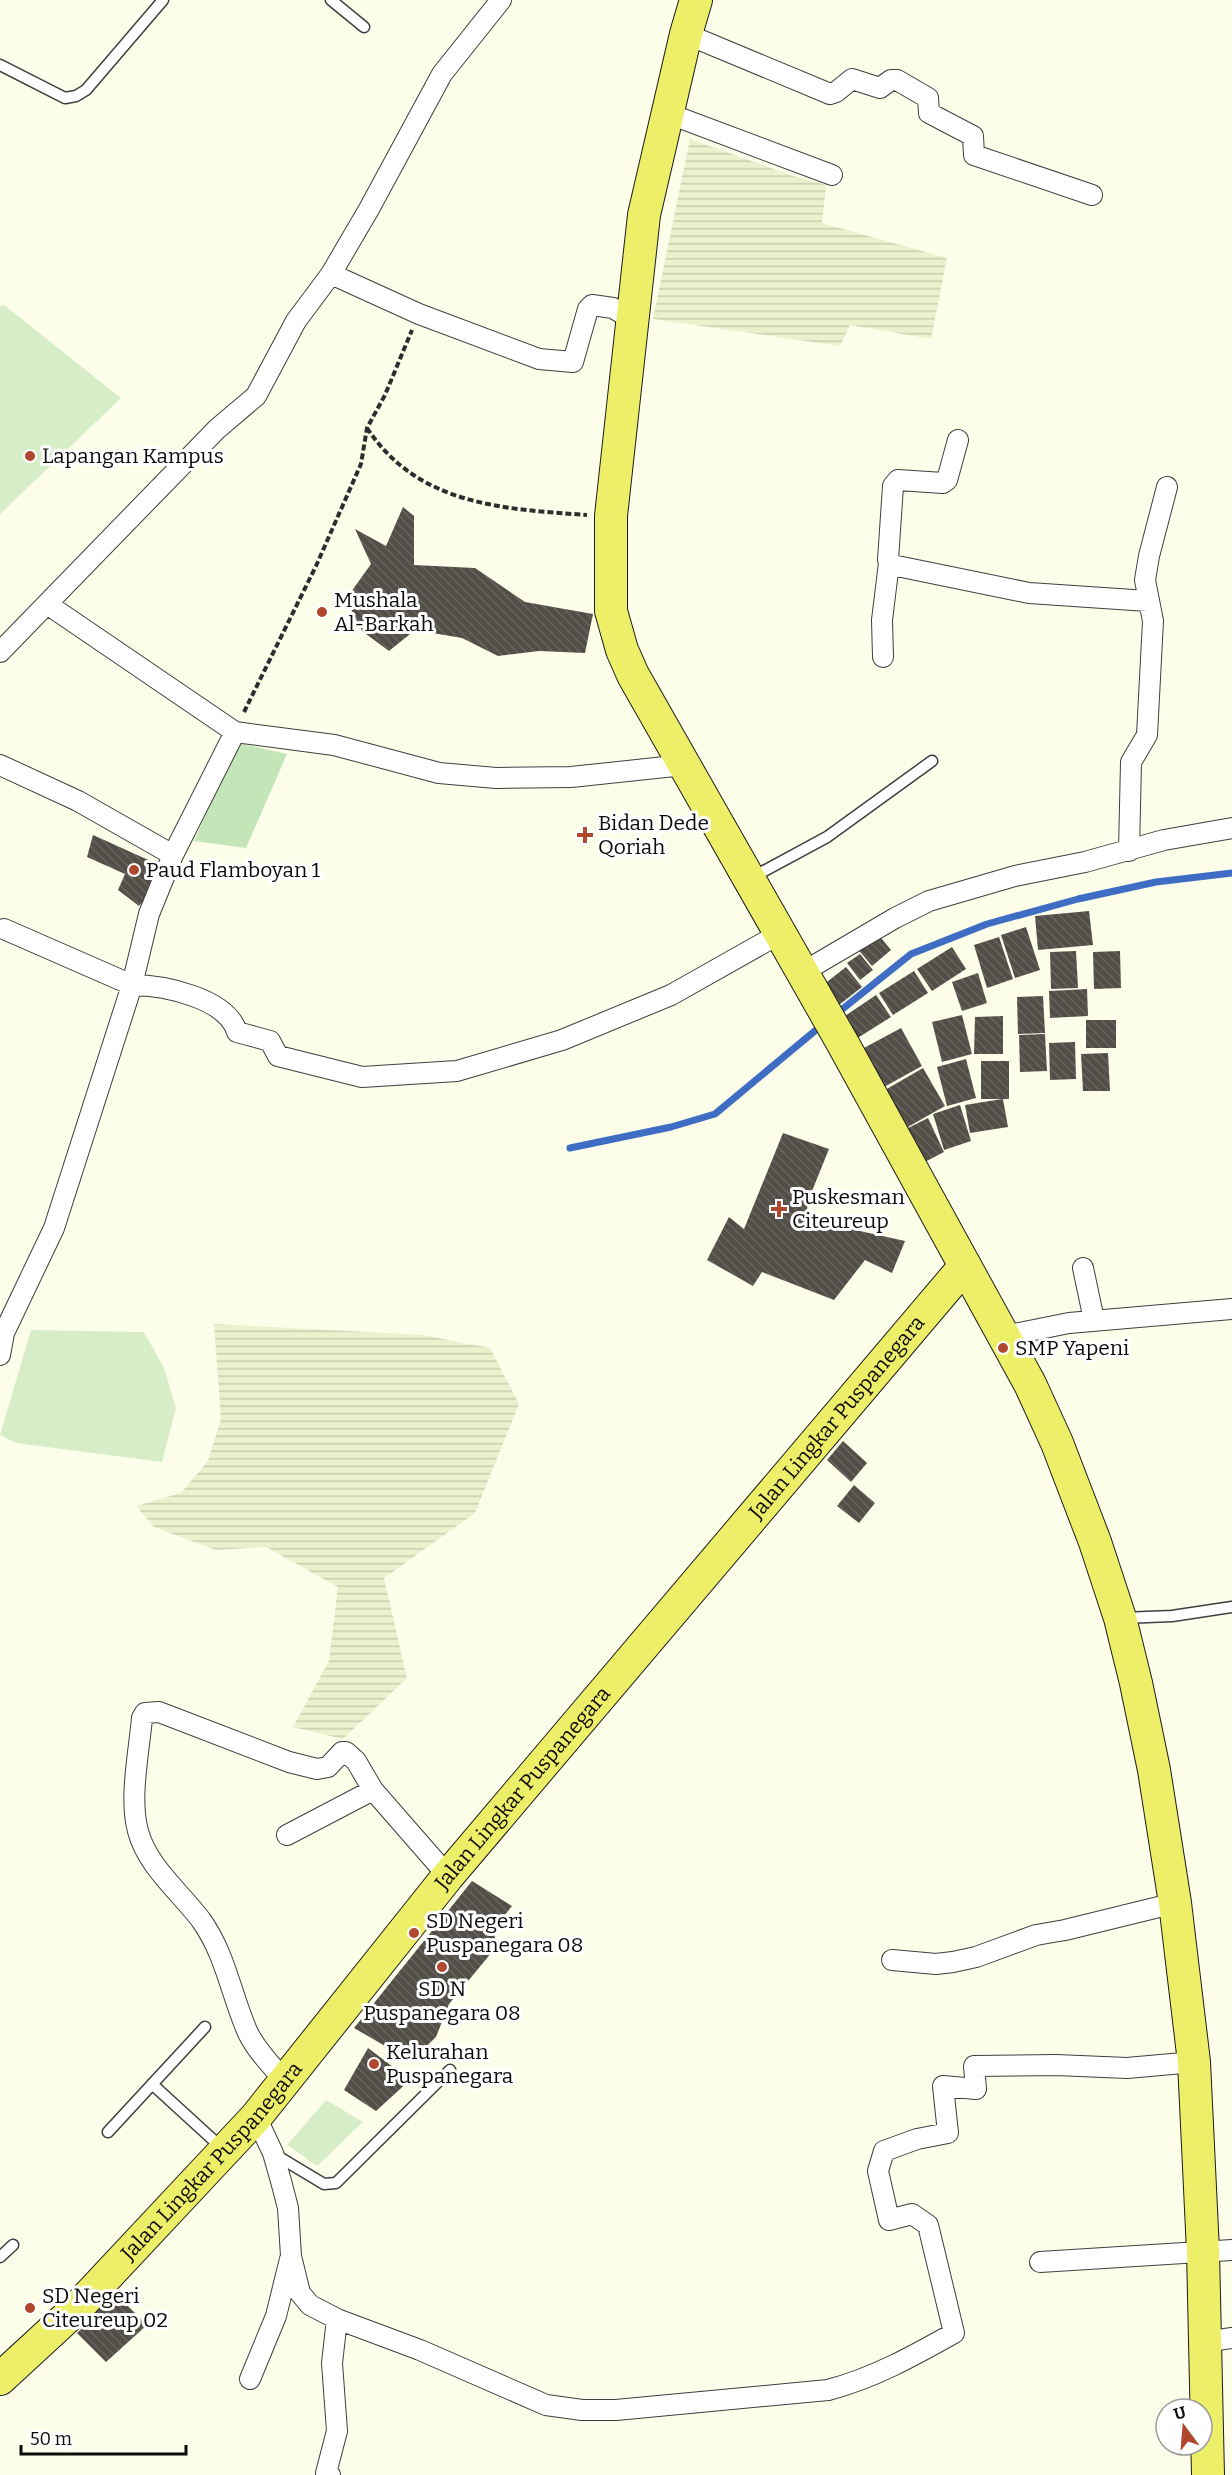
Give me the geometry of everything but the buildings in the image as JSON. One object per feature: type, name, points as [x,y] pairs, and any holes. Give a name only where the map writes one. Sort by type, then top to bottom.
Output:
[{"type":"main road","points":[[696,0],[644,215],[611,516],[610,593],[616,631],[633,675],[748,880],[807,979],[1004,1336],[1057,1443],[1095,1542],[1120,1618],[1154,1770],[1175,1903],[1218,2250],[1219,2340],[1208,2475]]},
{"type":"main road","name":"Jalan Lingkar Puspanegara","points":[[1,2376],[78,2307],[256,2117],[448,1876],[966,1266]]},
{"type":"street","points":[[0,652],[217,429],[256,396],[296,321],[331,274],[442,74],[501,0]]},
{"type":"street","points":[[686,34],[830,94],[852,79],[880,88],[891,80],[897,80],[928,98],[929,113],[973,136],[974,155],[1092,195]]},
{"type":"street","points":[[667,113],[832,174]]},
{"type":"street","points":[[331,274],[419,314],[539,359],[567,363],[575,360],[588,309],[592,305],[613,308],[631,319]]},
{"type":"street","points":[[883,657],[882,620],[889,563],[893,486],[898,480],[943,483],[947,480],[958,440]]},
{"type":"street","points":[[1129,850],[1131,762],[1147,735],[1153,621],[1145,580],[1167,487]]},
{"type":"street","points":[[889,563],[1029,593],[1148,601]]},
{"type":"street","points":[[47,604],[235,732],[334,746],[439,773],[496,778],[571,777],[684,765]]},
{"type":"street","points":[[0,1355],[4,1333],[54,1228],[132,985],[149,914],[173,855],[235,732]]},
{"type":"street","points":[[0,765],[78,801],[173,855]]},
{"type":"street","points":[[807,979],[895,918],[929,902],[1015,876],[1052,870],[1164,840],[1232,828]]},
{"type":"street","points":[[4,929],[132,985],[154,985],[213,1004],[233,1020],[237,1032],[270,1041],[278,1056],[362,1077],[457,1071],[562,1040],[671,995],[781,933]]},
{"type":"street","points":[[1083,1268],[1094,1320]]},
{"type":"street","points":[[1004,1336],[1094,1320],[1232,1309]]},
{"type":"street","points":[[284,2080],[258,2051],[248,2032],[219,1948],[202,1922],[150,1858],[138,1832],[134,1804],[142,1718],[145,1713],[159,1712],[289,1762],[316,1769],[328,1767],[342,1752],[346,1752],[356,1761],[373,1790],[394,1818],[448,1876]]},
{"type":"street","points":[[287,1835],[373,1790]]},
{"type":"street","points":[[892,1960],[936,1964],[953,1962],[976,1957],[1036,1935],[1175,1903]]},
{"type":"street","points":[[256,2117],[273,2153],[288,2208],[291,2256],[300,2293],[310,2306],[336,2319],[420,2350],[546,2405],[616,2410],[803,2393],[854,2384],[884,2371],[954,2333],[928,2225],[912,2214],[889,2220],[878,2171],[884,2151],[918,2139],[948,2133],[943,2086],[976,2089],[974,2066],[1056,2065],[1127,2068],[1194,2062]]},
{"type":"street","points":[[1040,2262],[1218,2250]]},
{"type":"street","points":[[250,2379],[276,2316],[291,2256]]},
{"type":"street","points":[[330,2475],[326,2474],[337,2431],[332,2363],[336,2319]]},
{"type":"lane","points":[[0,66],[65,98],[76,96],[86,90],[110,65],[163,0]]},
{"type":"lane","points":[[331,0],[364,27]]},
{"type":"lane","points":[[748,880],[827,837],[932,761]]},
{"type":"lane","points":[[1120,1618],[1172,1616],[1232,1607]]},
{"type":"lane","points":[[108,2132],[205,2027]]},
{"type":"lane","points":[[273,2153],[324,2184],[336,2183],[450,2070]]},
{"type":"lane","points":[[152,2084],[224,2151]]},
{"type":"lane","points":[[0,2256],[13,2245]]},
{"type":"path","points":[[235,732],[316,566],[361,464],[367,428],[385,395],[419,314]]},
{"type":"path","points":[[367,428],[385,453],[401,468],[460,499],[551,512],[611,516]]},
{"type":"green space","points":[[690,139],[793,176],[826,185],[822,223],[947,258],[931,339],[850,325],[840,346],[653,319]]},
{"type":"green space","name":"Lapangan Kampus","points":[[3,304],[121,398],[0,514],[0,307]]},
{"type":"green space","points":[[238,743],[287,754],[246,848],[194,841]]},
{"type":"green space","points":[[214,1324],[422,1335],[490,1348],[519,1404],[475,1513],[384,1578],[407,1678],[343,1739],[293,1727],[329,1661],[338,1587],[266,1547],[216,1550],[154,1527],[136,1506],[181,1493],[208,1461],[221,1419]]},
{"type":"green space","points":[[31,1330],[144,1332],[164,1368],[176,1408],[162,1462],[16,1443],[0,1435]]},
{"type":"green space","points":[[326,2100],[363,2122],[317,2166],[287,2145]]},
{"type":"waterway","points":[[835,1015],[911,954],[987,924],[1078,899],[1156,882],[1232,873]]},
{"type":"waterway","points":[[570,1148],[671,1127],[715,1114],[822,1025]]},
{"type":"place","name":"Lapangan Kampus","points":[[30,456]]},
{"type":"place","name":"Mushala Al-Barkah","points":[[322,612]]},
{"type":"place","name":"Bidan Dede Qoriah","points":[[585,835]]},
{"type":"place","name":"Paud Flamboyan 1","points":[[134,870]]},
{"type":"place","name":"Puskesman Citeureup","points":[[779,1209]]},
{"type":"place","name":"SMP Yapeni","points":[[1003,1348]]},
{"type":"place","name":"SD Negeri Puspanegara 08","points":[[414,1933]]},
{"type":"place","name":"SD N Puspanegara 08","points":[[442,1967]]},
{"type":"place","name":"Kelurahan Puspanegara","points":[[374,2064]]},
{"type":"place","name":"SD Negeri Citeureup 02","points":[[30,2308]]}]
